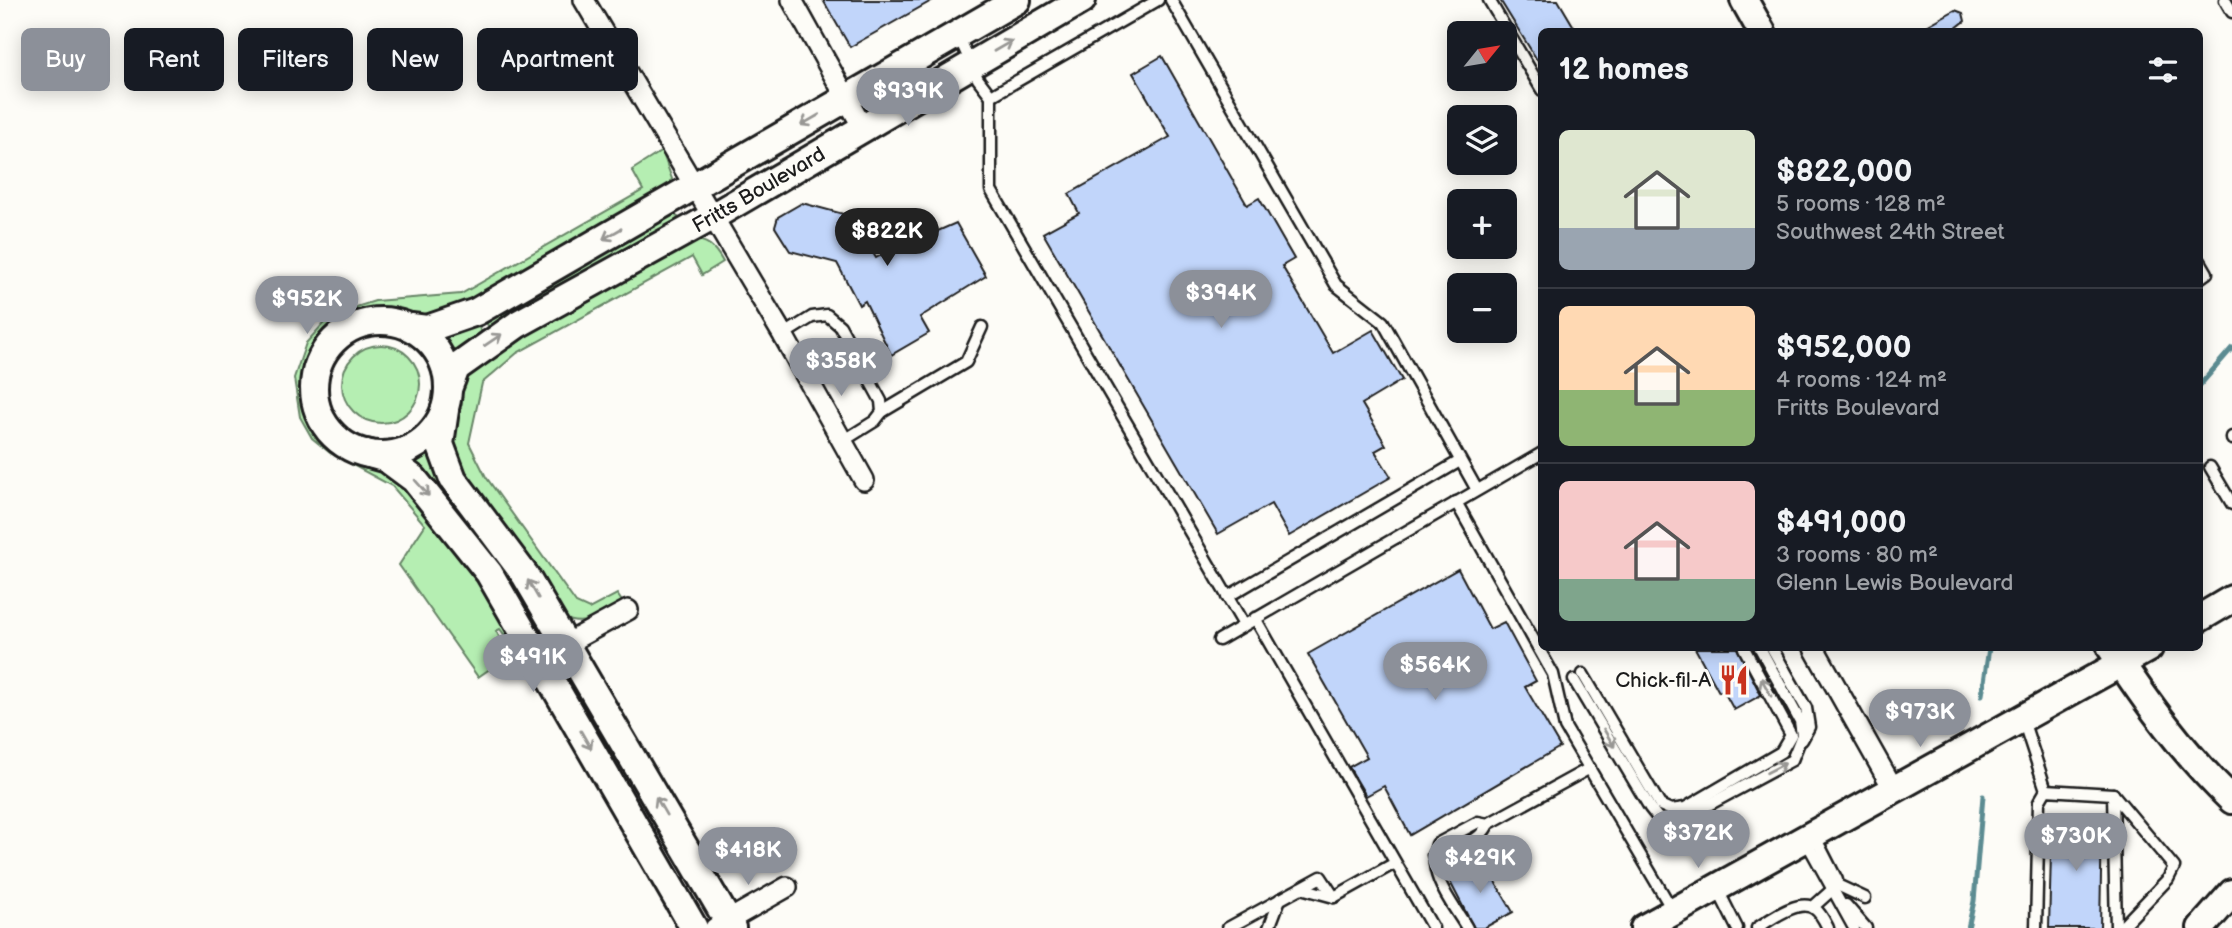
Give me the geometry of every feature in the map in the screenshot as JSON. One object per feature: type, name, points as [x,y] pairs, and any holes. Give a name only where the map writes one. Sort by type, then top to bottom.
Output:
[{"type":"street","points":[[584,0],[783,335],[864,481]]},
{"type":"street","points":[[792,0],[863,128]]},
{"type":"street","name":"Fritts Boulevard","points":[[411,327],[427,330],[476,312],[1017,0]]},
{"type":"street","name":"Fritts Boulevard","points":[[447,400],[456,368],[518,324],[712,217],[1082,0]]},
{"type":"street","points":[[1744,0],[1760,28]]},
{"type":"street","points":[[696,928],[489,573],[429,496],[400,466],[345,444],[328,429],[317,409],[314,387],[318,365],[329,345],[346,330],[367,322],[389,321],[411,327],[429,341],[442,359],[447,400],[440,444],[453,479],[525,575],[725,923],[787,887]]},
{"type":"street","points":[[366,453],[388,455],[410,449],[437,427],[447,400]]},
{"type":"street","points":[[2203,616],[2232,599]]},
{"type":"street","points":[[540,658],[628,610]]},
{"type":"street","points":[[1816,651],[1894,790]]},
{"type":"street","points":[[1644,928],[2022,720],[2117,655],[2135,651]]},
{"type":"street","points":[[2117,655],[2185,751],[2232,800]]},
{"type":"street","points":[[2202,927],[2232,893]]},
{"type":"lane","points":[[991,96],[1158,0]]},
{"type":"lane","points":[[1171,0],[1336,285],[1383,321],[1477,490]]},
{"type":"lane","points":[[1489,0],[1538,83]]},
{"type":"lane","points":[[2225,0],[2232,12]]},
{"type":"lane","points":[[958,34],[971,64],[991,96],[991,190],[1244,625]]},
{"type":"lane","points":[[783,335],[812,317],[827,315],[840,326],[881,401],[882,412]]},
{"type":"lane","points":[[842,441],[875,421],[882,412],[966,362],[982,327]]},
{"type":"lane","points":[[1219,640],[1538,455]]},
{"type":"lane","points":[[1227,597],[1460,461]]},
{"type":"lane","points":[[2210,467],[2232,504]]},
{"type":"lane","points":[[1456,502],[1538,647]]},
{"type":"lane","points":[[1255,618],[1433,928]]},
{"type":"lane","points":[[1540,651],[1553,674],[1565,727],[1673,912]]},
{"type":"lane","points":[[1746,651],[1791,735],[1780,752],[1685,808],[1671,810],[1660,805],[1579,677],[1658,818],[1673,824],[1792,760],[1802,735],[1800,721],[1762,651]]},
{"type":"lane","points":[[1774,651],[1806,708],[1809,727],[1798,746]]},
{"type":"lane","points":[[2022,720],[2046,790],[2039,802],[2036,928]]},
{"type":"lane","points":[[1467,928],[1443,889],[1433,855],[1437,844],[1478,822],[1488,824],[1590,768]]},
{"type":"lane","points":[[2046,790],[2113,794],[2174,867],[2168,879],[2121,928]]},
{"type":"lane","points":[[2113,794],[2116,928]]},
{"type":"lane","points":[[1809,835],[1825,875],[1866,928]]},
{"type":"lane","points":[[1809,835],[1837,877],[1836,891],[1854,928]]},
{"type":"lane","points":[[1301,888],[1334,897],[1395,863]]},
{"type":"lane","points":[[1228,928],[1321,877],[1334,897]]},
{"type":"lane","points":[[1716,887],[1737,928]]},
{"type":"lane","points":[[1759,927],[1783,912],[1804,906],[1813,907],[1836,891],[1865,898]]},
{"type":"lane","points":[[1269,928],[1280,899]]},
{"type":"lane","points":[[1813,907],[1828,928]]},
{"type":"lane","points":[[1731,912],[1746,928]]},
{"type":"lane","points":[[696,928],[725,923]]},
{"type":"green space","points":[[662,151],[672,179],[667,190],[466,307],[421,318],[398,312],[372,311],[351,318],[330,330],[314,347],[308,367],[307,391],[314,418],[330,439],[344,449],[388,466],[473,566],[515,636],[509,641],[500,629],[496,631],[501,640],[497,655],[500,658],[507,649],[510,655],[478,677],[399,565],[425,525],[392,486],[330,453],[312,438],[300,417],[294,378],[306,343],[331,315],[375,301],[461,294],[643,190],[632,170]]},
{"type":"green space","points":[[671,212],[678,217],[675,223],[491,330],[483,318]]},
{"type":"green space","points":[[689,239],[710,245],[723,262],[702,275],[692,257],[517,353],[482,383],[469,443],[486,477],[576,603],[589,609],[617,594],[623,603],[594,619],[572,621],[564,618],[460,467],[452,438],[457,399],[478,360]]},
{"type":"green space","points":[[476,322],[483,335],[457,352],[451,353],[442,343],[444,338]]},
{"type":"green space","points":[[381,345],[396,348],[409,356],[417,369],[420,384],[417,399],[409,412],[396,420],[381,423],[366,420],[353,412],[345,399],[342,384],[345,369],[353,356],[366,348]]},
{"type":"green space","points":[[424,446],[446,478],[433,487],[412,459]]},
{"type":"green space","points":[[450,485],[524,587],[538,623],[532,623],[440,493]]},
{"type":"building","points":[[823,0],[933,0],[850,47]]},
{"type":"building","points":[[1500,0],[1558,0],[1575,28],[1538,28],[1538,62],[1517,28],[1517,21],[1513,21]]},
{"type":"building","points":[[1955,10],[1963,13],[1965,21],[1956,28],[1923,28]]},
{"type":"building","points":[[1162,56],[1247,205],[1259,198],[1294,259],[1282,266],[1333,353],[1373,330],[1402,380],[1362,404],[1386,445],[1375,451],[1391,477],[1289,536],[1271,504],[1218,534],[1043,233],[1079,213],[1069,194],[1170,137],[1133,73]]},
{"type":"building","points":[[802,203],[851,216],[876,258],[928,229],[931,234],[956,223],[986,276],[920,317],[929,333],[891,355],[865,301],[859,305],[837,263],[790,251],[775,227],[778,217]]},
{"type":"building","points":[[1458,569],[1490,629],[1504,622],[1536,681],[1525,687],[1560,747],[1410,835],[1384,786],[1366,796],[1349,767],[1367,757],[1308,654]]},
{"type":"building","name":"Chick-fil-A","points":[[1697,651],[1739,651],[1761,695],[1734,710],[1723,690],[1719,692]]},
{"type":"building","points":[[2052,817],[2102,819],[2100,928],[2049,928]]},
{"type":"building","points":[[1481,858],[1513,912],[1484,928],[1474,928],[1447,876]]},
{"type":"waterway","points":[[2203,382],[2232,348]]},
{"type":"waterway","points":[[1982,695],[1989,651]]},
{"type":"waterway","points":[[1968,928],[1974,901],[1983,796]]},
{"type":"place","name":"Chick-fil-A","points":[[1734,680]]}]
